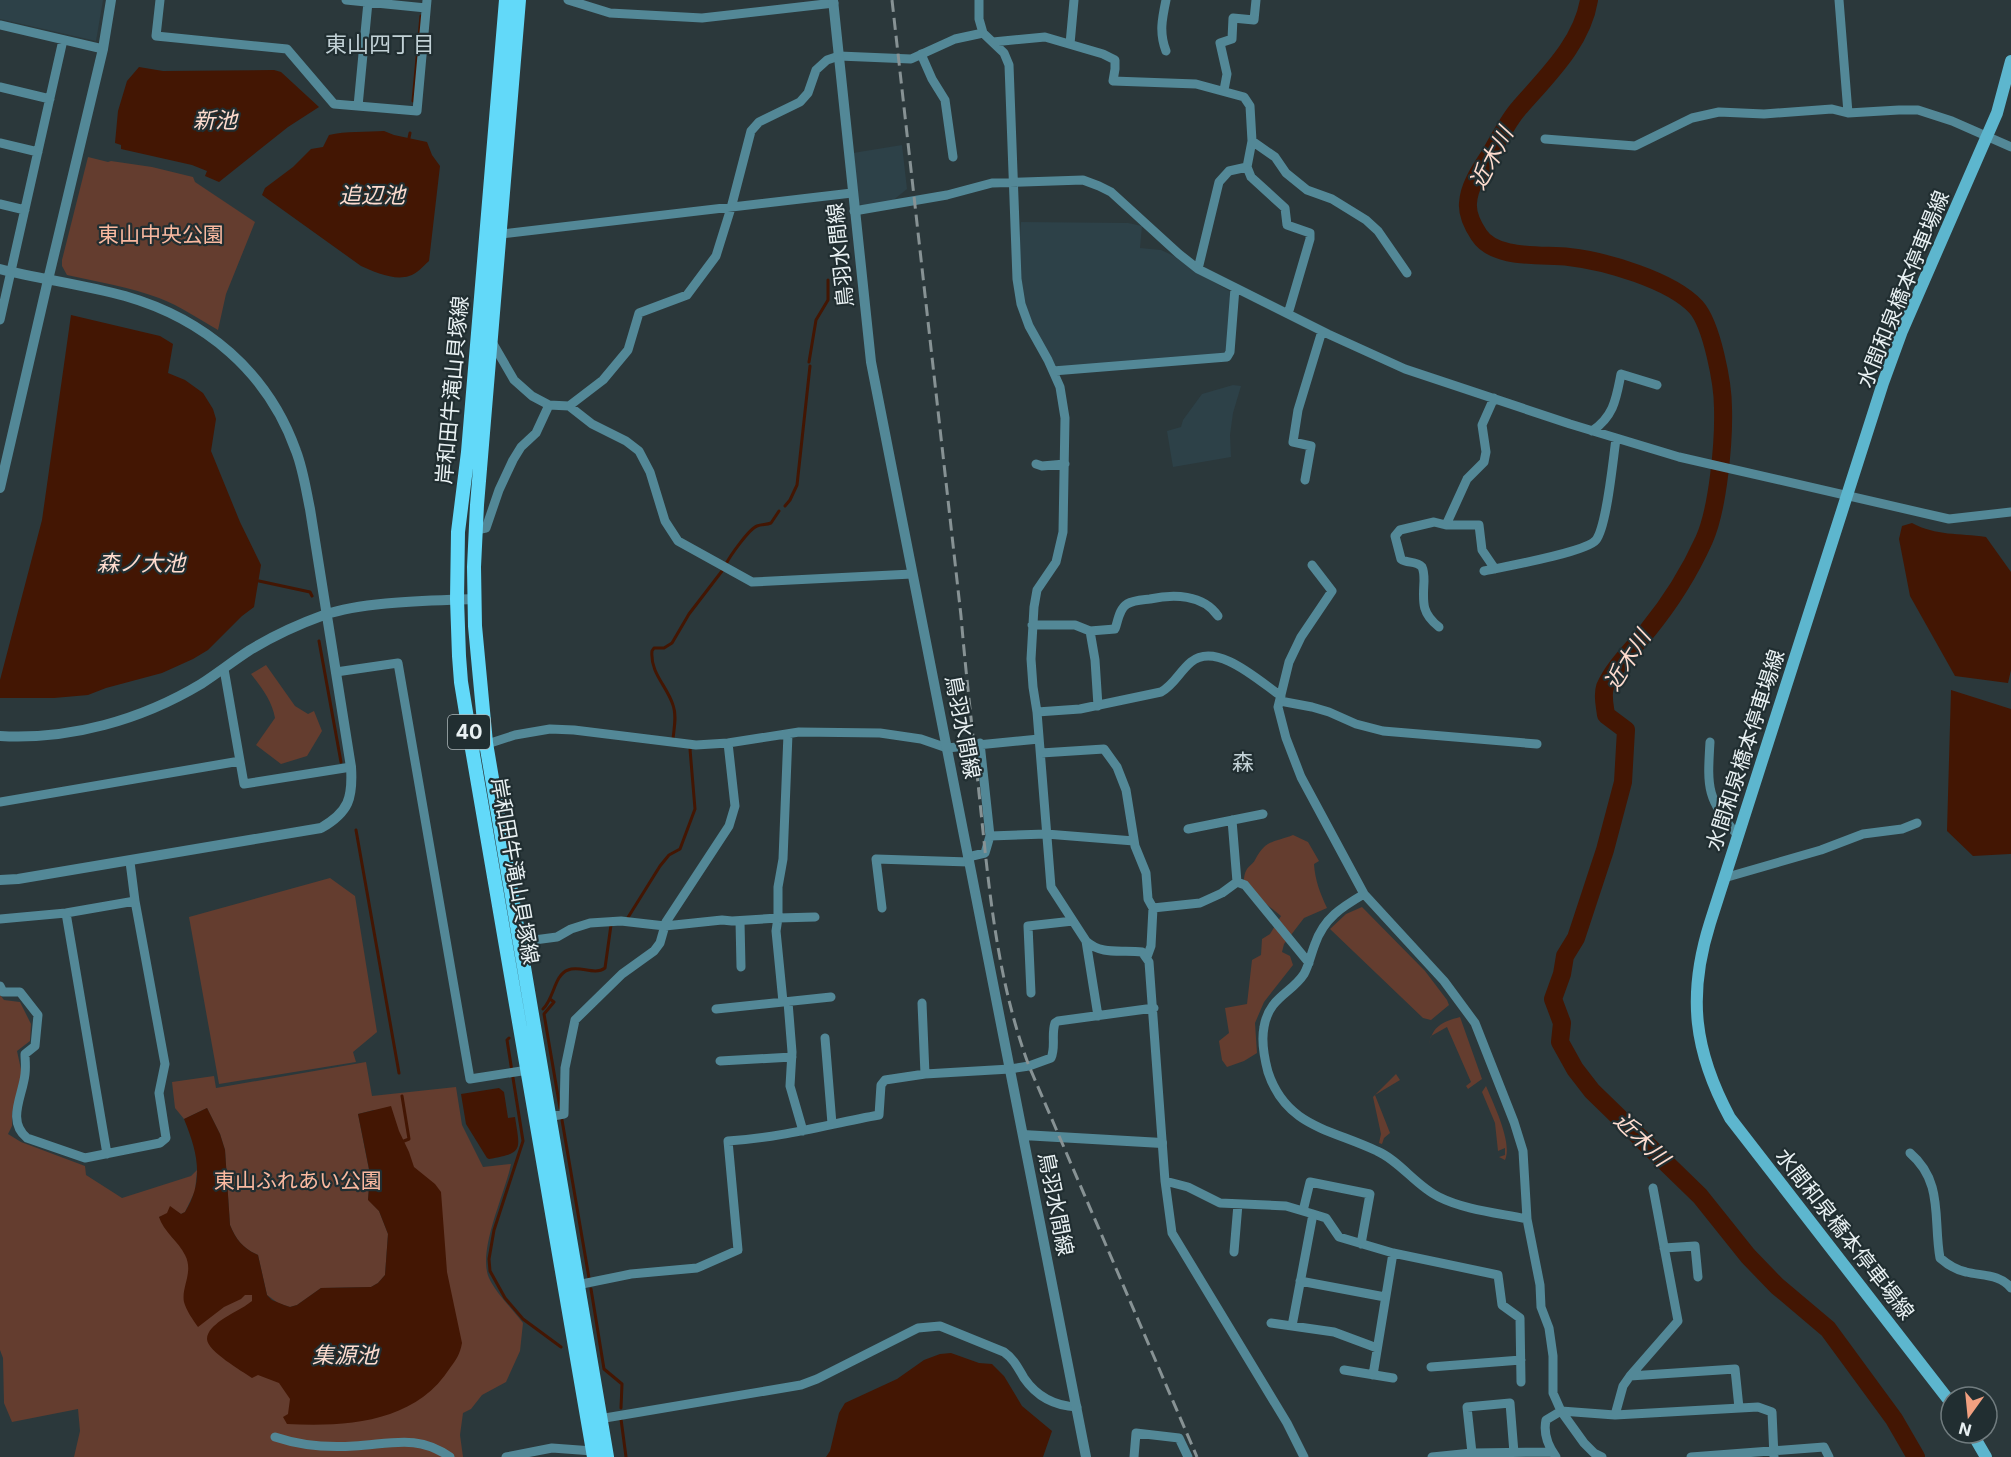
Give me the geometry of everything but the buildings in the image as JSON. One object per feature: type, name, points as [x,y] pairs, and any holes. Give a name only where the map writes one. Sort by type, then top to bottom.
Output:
[{"type":"main road","name":"岸和田牛滝山貝塚線","points":[[506,0],[468,452],[458,532],[457,599],[461,682],[593,1454]]},
{"type":"main road","name":"岸和田牛滝山貝塚線","points":[[519,0],[476,530],[474,599],[476,637],[486,743],[607,1457]]},
{"type":"main road","name":"水間和泉橋本停車場線","points":[[1939,1388],[1730,1118],[1714,1087],[1700,1040],[1697,983],[1703,944],[1893,355],[1988,137],[2011,62]]},
{"type":"street","points":[[0,488],[104,50],[111,0]]},
{"type":"street","points":[[160,0],[156,36],[287,49],[334,104],[417,111],[427,4],[346,0]]},
{"type":"street","points":[[568,0],[610,13],[702,18],[834,1]]},
{"type":"street","points":[[979,0],[979,19],[983,33],[1004,53],[1009,65],[1017,279],[1021,304],[1029,326],[1060,387],[1065,418],[1063,532],[1056,562],[1037,590],[1032,625],[1031,669],[1040,739],[1051,887],[1086,941],[1098,1016]]},
{"type":"street","points":[[1070,44],[1074,0]]},
{"type":"street","points":[[1166,0],[1160,26],[1161,38],[1166,51]]},
{"type":"street","points":[[1224,90],[1227,74],[1220,43],[1232,39],[1233,18],[1254,20],[1256,0]]},
{"type":"street","points":[[1839,0],[1848,112]]},
{"type":"street","name":"鳥羽水間線","points":[[834,1],[871,362],[1086,1457]]},
{"type":"street","points":[[358,106],[368,2]]},
{"type":"street","points":[[0,25],[104,50]]},
{"type":"street","points":[[569,406],[603,380],[628,350],[639,314],[687,295],[699,281],[716,256],[751,131],[759,122],[800,102],[808,93],[816,70],[827,60],[839,56],[911,59],[955,39],[983,33]]},
{"type":"street","points":[[993,42],[1045,37],[1103,54],[1114,60],[1113,81],[1196,84],[1245,97],[1250,106],[1252,141],[1247,167],[1251,177],[1285,208],[1287,225],[1310,233],[1288,314]]},
{"type":"street","points":[[0,320],[6,270],[25,210],[63,40]]},
{"type":"street","points":[[921,54],[932,80],[945,100],[952,157]]},
{"type":"street","points":[[0,87],[50,99]]},
{"type":"street","points":[[1545,139],[1635,146],[1692,118],[1719,112],[1764,114],[1832,109],[1848,112],[1918,110],[1952,121],[2011,147]]},
{"type":"street","points":[[1252,141],[1275,157],[1286,173],[1307,190],[1332,199],[1366,220],[1378,231],[1407,273]]},
{"type":"street","points":[[0,143],[38,152]]},
{"type":"street","points":[[1198,269],[1219,182],[1229,171],[1247,167]]},
{"type":"street","points":[[854,211],[947,195],[992,183],[1083,180],[1111,192],[1198,269],[1322,331],[1405,369],[1616,439],[1680,457],[1949,519],[2011,512]]},
{"type":"street","points":[[501,234],[852,193]]},
{"type":"street","points":[[0,204],[25,210]]},
{"type":"street","points":[[0,880],[130,862],[321,828],[334,821],[344,810],[350,800],[352,789],[351,766],[310,509],[297,453],[288,430],[251,370],[203,330],[176,315],[124,296],[6,270]]},
{"type":"street","points":[[1053,371],[1227,357],[1230,352],[1235,288]]},
{"type":"street","points":[[1305,480],[1311,446],[1293,442],[1298,410],[1322,331]]},
{"type":"street","points":[[492,342],[514,380],[532,396],[549,405],[569,406],[592,424],[626,441],[639,451],[650,472],[665,521],[678,541],[752,582],[912,574]]},
{"type":"street","points":[[1592,431],[1610,414],[1621,374],[1657,385]]},
{"type":"street","points":[[1446,525],[1467,479],[1484,462],[1486,452],[1482,425],[1494,398]]},
{"type":"street","points":[[476,530],[486,528],[499,490],[513,460],[521,447],[536,433],[549,405]]},
{"type":"street","points":[[1484,571],[1569,552],[1596,540],[1604,517],[1616,439]]},
{"type":"street","points":[[1036,464],[1042,466],[1065,464]]},
{"type":"street","points":[[1439,627],[1428,619],[1425,613],[1422,567],[1415,562],[1401,560],[1395,536],[1400,530],[1434,522],[1446,525],[1479,525],[1482,550],[1495,569]]},
{"type":"street","points":[[1312,565],[1332,591],[1301,637],[1289,662],[1278,707],[1286,738],[1301,777],[1364,894],[1444,981],[1475,1023],[1523,1151],[1527,1219],[1540,1285],[1541,1307],[1550,1328],[1553,1393],[1561,1411],[1584,1443],[1602,1457]]},
{"type":"street","points":[[1032,625],[1075,625],[1090,631],[1115,629],[1125,605],[1155,598],[1189,598],[1203,602],[1218,616]]},
{"type":"street","points":[[0,736],[43,735],[111,724],[147,712],[175,699],[267,640],[326,615],[354,608],[396,603],[474,599]]},
{"type":"street","points":[[1090,631],[1095,660],[1098,706]]},
{"type":"street","points":[[1037,712],[1080,710],[1161,692],[1169,687],[1190,663],[1204,656],[1226,658],[1280,698],[1321,710],[1356,724],[1383,731],[1537,744]]},
{"type":"street","points":[[336,672],[398,663],[470,1078],[528,1070]]},
{"type":"street","points":[[224,669],[244,784],[351,766]]},
{"type":"street","points":[[472,749],[531,731],[550,729],[696,745],[728,743],[799,732],[880,732],[921,739],[947,748],[1040,739]]},
{"type":"street","points":[[788,734],[783,860],[778,887],[776,931],[792,1057],[790,1086],[803,1131]]},
{"type":"street","points":[[1710,742],[1708,784],[1719,812],[1738,836]]},
{"type":"street","points":[[548,1117],[564,1114],[565,1068],[575,1020],[622,974],[660,944],[665,926],[729,826],[735,806],[728,743]]},
{"type":"street","points":[[882,908],[876,859],[968,860],[985,853],[990,836],[980,743]]},
{"type":"street","points":[[1041,753],[1104,749],[1117,767],[1126,790],[1134,841],[1146,873],[1148,899],[1153,908],[1151,946],[1147,957]]},
{"type":"street","points":[[0,802],[240,761]]},
{"type":"street","points":[[1188,829],[1263,814]]},
{"type":"street","points":[[1232,820],[1237,882]]},
{"type":"street","points":[[1724,878],[1821,850],[1863,834],[1902,829],[1917,823]]},
{"type":"street","points":[[990,836],[1046,834],[1134,841]]},
{"type":"street","points":[[0,986],[3,992],[20,992],[38,1015],[35,1046],[25,1054],[26,1073],[16,1107],[21,1133],[27,1138],[85,1158],[160,1143],[166,1138],[159,1094],[165,1064],[130,862]]},
{"type":"street","points":[[1237,882],[1245,885],[1309,963]]},
{"type":"street","points":[[1153,908],[1200,903],[1222,893],[1237,882]]},
{"type":"street","points":[[1364,894],[1329,918],[1321,930],[1304,975],[1274,1002],[1264,1025],[1262,1046],[1270,1082],[1287,1107],[1316,1127],[1379,1151],[1439,1197],[1527,1219]]},
{"type":"street","points":[[0,919],[66,913],[135,901]]},
{"type":"street","points":[[66,913],[106,1154]]},
{"type":"street","points":[[519,942],[548,939],[590,923],[621,921],[665,926],[722,920],[816,917]]},
{"type":"street","points":[[740,921],[741,968]]},
{"type":"street","points":[[1031,993],[1028,926],[1073,921]]},
{"type":"street","points":[[1086,941],[1100,950],[1143,952],[1147,957],[1152,983],[1165,1181],[1172,1233],[1287,1423],[1304,1457]]},
{"type":"street","points":[[716,1009],[831,997]]},
{"type":"street","points":[[922,1003],[925,1074]]},
{"type":"street","points":[[577,1285],[631,1274],[697,1268],[738,1250],[728,1141],[766,1138],[879,1115],[882,1082],[897,1077],[1029,1066],[1051,1058],[1054,1051],[1055,1023],[1154,1008]]},
{"type":"street","points":[[825,1038],[832,1124]]},
{"type":"street","points":[[720,1061],[792,1057]]},
{"type":"street","points":[[1023,1136],[1162,1143]]},
{"type":"street","points":[[1910,1153],[1922,1164],[1934,1195],[1938,1216],[1937,1244],[1940,1258],[1950,1266],[1964,1272],[1995,1276],[2011,1288]]},
{"type":"street","points":[[1165,1181],[1188,1186],[1220,1203],[1286,1206],[1308,1212],[1326,1218],[1339,1237],[1360,1244],[1498,1275],[1503,1305],[1520,1318],[1521,1382]]},
{"type":"street","points":[[1292,1326],[1300,1281],[1310,1182],[1370,1194],[1360,1244]]},
{"type":"street","points":[[1615,1415],[1623,1386],[1678,1321],[1653,1188]]},
{"type":"street","points":[[1234,1252],[1238,1204]]},
{"type":"street","points":[[1664,1248],[1695,1246],[1698,1277]]},
{"type":"street","points":[[1373,1375],[1392,1253]]},
{"type":"street","points":[[1300,1281],[1385,1297]]},
{"type":"street","points":[[1271,1323],[1334,1332],[1377,1348]]},
{"type":"street","points":[[599,1419],[801,1385],[818,1379],[918,1328],[940,1326],[1004,1352],[1012,1357],[1026,1381],[1039,1395],[1062,1407],[1077,1407]]},
{"type":"street","points":[[1431,1367],[1521,1360]]},
{"type":"street","points":[[1630,1376],[1735,1369],[1739,1408]]},
{"type":"street","points":[[1344,1370],[1393,1378]]},
{"type":"street","points":[[1472,1453],[1467,1407],[1510,1403],[1514,1453]]},
{"type":"street","points":[[1432,1457],[1472,1453],[1554,1454],[1545,1435],[1546,1420],[1561,1411],[1615,1415],[1758,1407],[1772,1412],[1774,1454]]},
{"type":"street","points":[[1134,1457],[1136,1433],[1179,1438],[1188,1457]]},
{"type":"street","points":[[275,1437],[297,1444],[329,1446],[422,1443],[450,1457]]},
{"type":"street","points":[[1691,1457],[1774,1454],[1824,1447],[1829,1457]]},
{"type":"street","points":[[506,1457],[552,1448],[593,1454]]},
{"type":"shaded area","points":[[0,0],[103,0],[96,41],[0,19]]},
{"type":"shaded area","points":[[902,145],[907,189],[891,202],[863,206],[858,203],[853,153]]},
{"type":"shaded area","points":[[1021,222],[1128,223],[1142,226],[1140,248],[1161,250],[1174,256],[1231,292],[1226,352],[1220,357],[1053,371],[1029,326],[1017,279]]},
{"type":"shaded area","points":[[1233,385],[1241,386],[1233,413],[1230,435],[1231,457],[1173,467],[1167,431],[1181,427],[1183,420],[1202,394]]},
{"type":"green space","name":"東山中央公園","points":[[88,157],[108,162],[152,167],[193,177],[195,182],[255,222],[226,294],[218,330],[159,298],[67,275],[62,266],[62,260]]},
{"type":"green space","points":[[266,665],[295,706],[308,714],[314,711],[322,731],[307,756],[281,764],[256,745],[275,718],[269,700],[251,674]]},
{"type":"green space","points":[[1293,835],[1308,842],[1319,861],[1314,864],[1315,876],[1327,908],[1304,918],[1284,944],[1282,952],[1290,956],[1293,965],[1264,1002],[1255,1023],[1257,1053],[1227,1067],[1222,1060],[1219,1041],[1229,1033],[1225,1008],[1247,1004],[1252,960],[1261,955],[1262,939],[1270,934],[1281,916],[1243,885],[1245,874],[1263,848]]},
{"type":"green space","points":[[330,878],[355,896],[377,1032],[353,1052],[356,1062],[219,1084],[189,917]]},
{"type":"green space","points":[[1362,907],[1425,971],[1447,1000],[1449,1005],[1431,1020],[1423,1018],[1330,929],[1346,914]]},
{"type":"green space","name":"東山ふれあい公園","points":[[0,995],[4,1000],[20,1002],[31,1024],[30,1041],[17,1051],[22,1074],[12,1114],[12,1126],[8,1134],[21,1142],[85,1166],[86,1175],[122,1198],[191,1176],[197,1170],[195,1191],[185,1212],[181,1214],[176,1211],[159,1217],[281,1316],[388,1312],[420,1233],[374,1110],[358,1114],[370,1175],[368,1199],[379,1211],[388,1234],[385,1275],[371,1287],[321,1288],[297,1305],[290,1307],[278,1303],[267,1295],[258,1255],[241,1243],[230,1225],[225,1150],[207,1108],[184,1119],[175,1108],[172,1082],[214,1076],[216,1088],[366,1062],[372,1096],[456,1087],[462,1125],[483,1167],[511,1164],[489,1238],[486,1267],[496,1290],[523,1323],[520,1351],[506,1382],[482,1395],[471,1409],[463,1413],[460,1435],[463,1457],[74,1457],[80,1431],[78,1409],[12,1422],[4,1403],[3,1358],[0,1350]]},
{"type":"green space","points":[[1460,1017],[1482,1079],[1468,1089],[1466,1086],[1471,1082],[1447,1027],[1432,1036],[1439,1026]]},
{"type":"green space","points":[[1396,1074],[1400,1080],[1375,1095]]},
{"type":"green space","points":[[1486,1086],[1504,1134],[1507,1153],[1505,1160],[1499,1157],[1505,1155],[1505,1148],[1498,1151],[1495,1123],[1482,1092]]},
{"type":"green space","points":[[1375,1095],[1390,1133],[1384,1138],[1382,1144],[1379,1143],[1381,1134],[1373,1097]]},
{"type":"water","name":"新池","points":[[139,67],[163,71],[274,70],[281,72],[319,107],[288,127],[219,182],[205,176],[207,171],[192,165],[121,149],[121,145],[115,143],[118,111],[127,81]]},
{"type":"water","name":"追辺池","points":[[384,131],[427,142],[440,166],[429,261],[415,274],[403,277],[385,275],[361,266],[262,195],[265,188],[293,167],[311,149],[323,147],[329,135]]},
{"type":"water","name":"森ノ大池","points":[[71,315],[160,336],[173,344],[168,373],[185,380],[203,393],[213,409],[216,419],[211,451],[240,522],[261,565],[254,607],[208,650],[162,673],[88,695],[54,698],[0,698],[0,680],[42,520]]},
{"type":"water","points":[[1912,523],[1939,532],[1986,537],[2011,572],[2011,670],[2008,683],[1955,676],[1910,596],[1899,539],[1902,526]]},
{"type":"water","points":[[1951,690],[2011,709],[2011,854],[1973,856],[1947,831]]},
{"type":"water","points":[[499,1088],[504,1092],[508,1118],[515,1117],[518,1143],[514,1152],[509,1155],[489,1159],[466,1124],[461,1094]]},
{"type":"water","name":"集源池","points":[[391,1106],[414,1167],[441,1192],[447,1272],[462,1343],[458,1357],[435,1386],[418,1400],[399,1411],[355,1422],[287,1424],[283,1417],[288,1414],[290,1399],[279,1383],[258,1375],[252,1378],[219,1355],[207,1339],[208,1333],[214,1326],[252,1301],[252,1295],[245,1295],[224,1307],[198,1327],[185,1305],[187,1261],[159,1217],[167,1213],[170,1206],[181,1214],[185,1212],[195,1188],[197,1166],[184,1119],[207,1108],[225,1150],[230,1225],[241,1243],[258,1255],[267,1295],[272,1300],[290,1307],[297,1305],[321,1288],[371,1287],[385,1275],[388,1234],[379,1211],[368,1200],[370,1174],[358,1114]]},
{"type":"water","points":[[951,1353],[979,1363],[992,1364],[1004,1376],[1022,1406],[1052,1431],[1043,1457],[826,1457],[830,1451],[839,1413],[845,1403],[897,1379],[924,1360]]},
{"type":"waterway","name":"近木川","points":[[1589,0],[1585,16],[1571,45],[1552,71],[1511,118],[1479,173],[1469,197],[1469,216],[1479,235],[1496,249],[1520,254],[1584,259],[1618,267],[1654,280],[1685,297],[1702,316],[1712,341],[1721,385],[1723,422],[1716,494],[1704,540],[1672,598],[1619,664],[1605,687],[1606,715],[1626,730],[1623,782],[1605,850],[1576,938],[1565,956],[1562,974],[1553,999],[1562,1023],[1560,1042],[1575,1069],[1592,1091],[1700,1196],[1748,1256],[1777,1286],[1828,1329],[1894,1419],[1916,1457]]},
{"type":"waterway","points":[[413,101],[421,16]]},
{"type":"waterway","points":[[409,138],[410,133]]},
{"type":"waterway","points":[[809,362],[816,320],[828,300],[828,280]]},
{"type":"waterway","points":[[785,506],[797,485],[810,366]]},
{"type":"waterway","points":[[726,564],[749,532],[757,526],[771,523],[779,511]]},
{"type":"waterway","points":[[673,739],[674,709],[654,666],[652,651],[654,648],[664,648],[672,643],[689,614],[722,571]]},
{"type":"waterway","points":[[259,581],[310,592],[312,596]]},
{"type":"waterway","points":[[319,641],[341,762]]},
{"type":"waterway","points":[[627,919],[660,866],[669,855],[680,849],[695,809],[690,749]]},
{"type":"waterway","points":[[356,830],[399,1073]]},
{"type":"waterway","points":[[543,1009],[563,973],[573,969],[596,971],[605,968],[611,925]]},
{"type":"waterway","points":[[550,999],[554,1002],[544,1014],[560,1108]]},
{"type":"waterway","points":[[509,1038],[507,1040],[523,1141],[494,1230],[489,1259],[490,1271],[505,1298],[523,1319],[561,1347]]},
{"type":"waterway","points":[[402,1096],[409,1139],[404,1141]]},
{"type":"waterway","points":[[562,1120],[589,1278]]},
{"type":"waterway","points":[[591,1289],[604,1369],[622,1384],[621,1408]]},
{"type":"waterway","points":[[621,1419],[626,1457]]},
{"type":"railway","points":[[892,0],[961,616],[986,863],[1001,965],[1029,1066],[1197,1457]]},
{"type":"district","name":"東山四丁目","points":[[380,44]]},
{"type":"district","name":"森","points":[[1243,762]]}]
